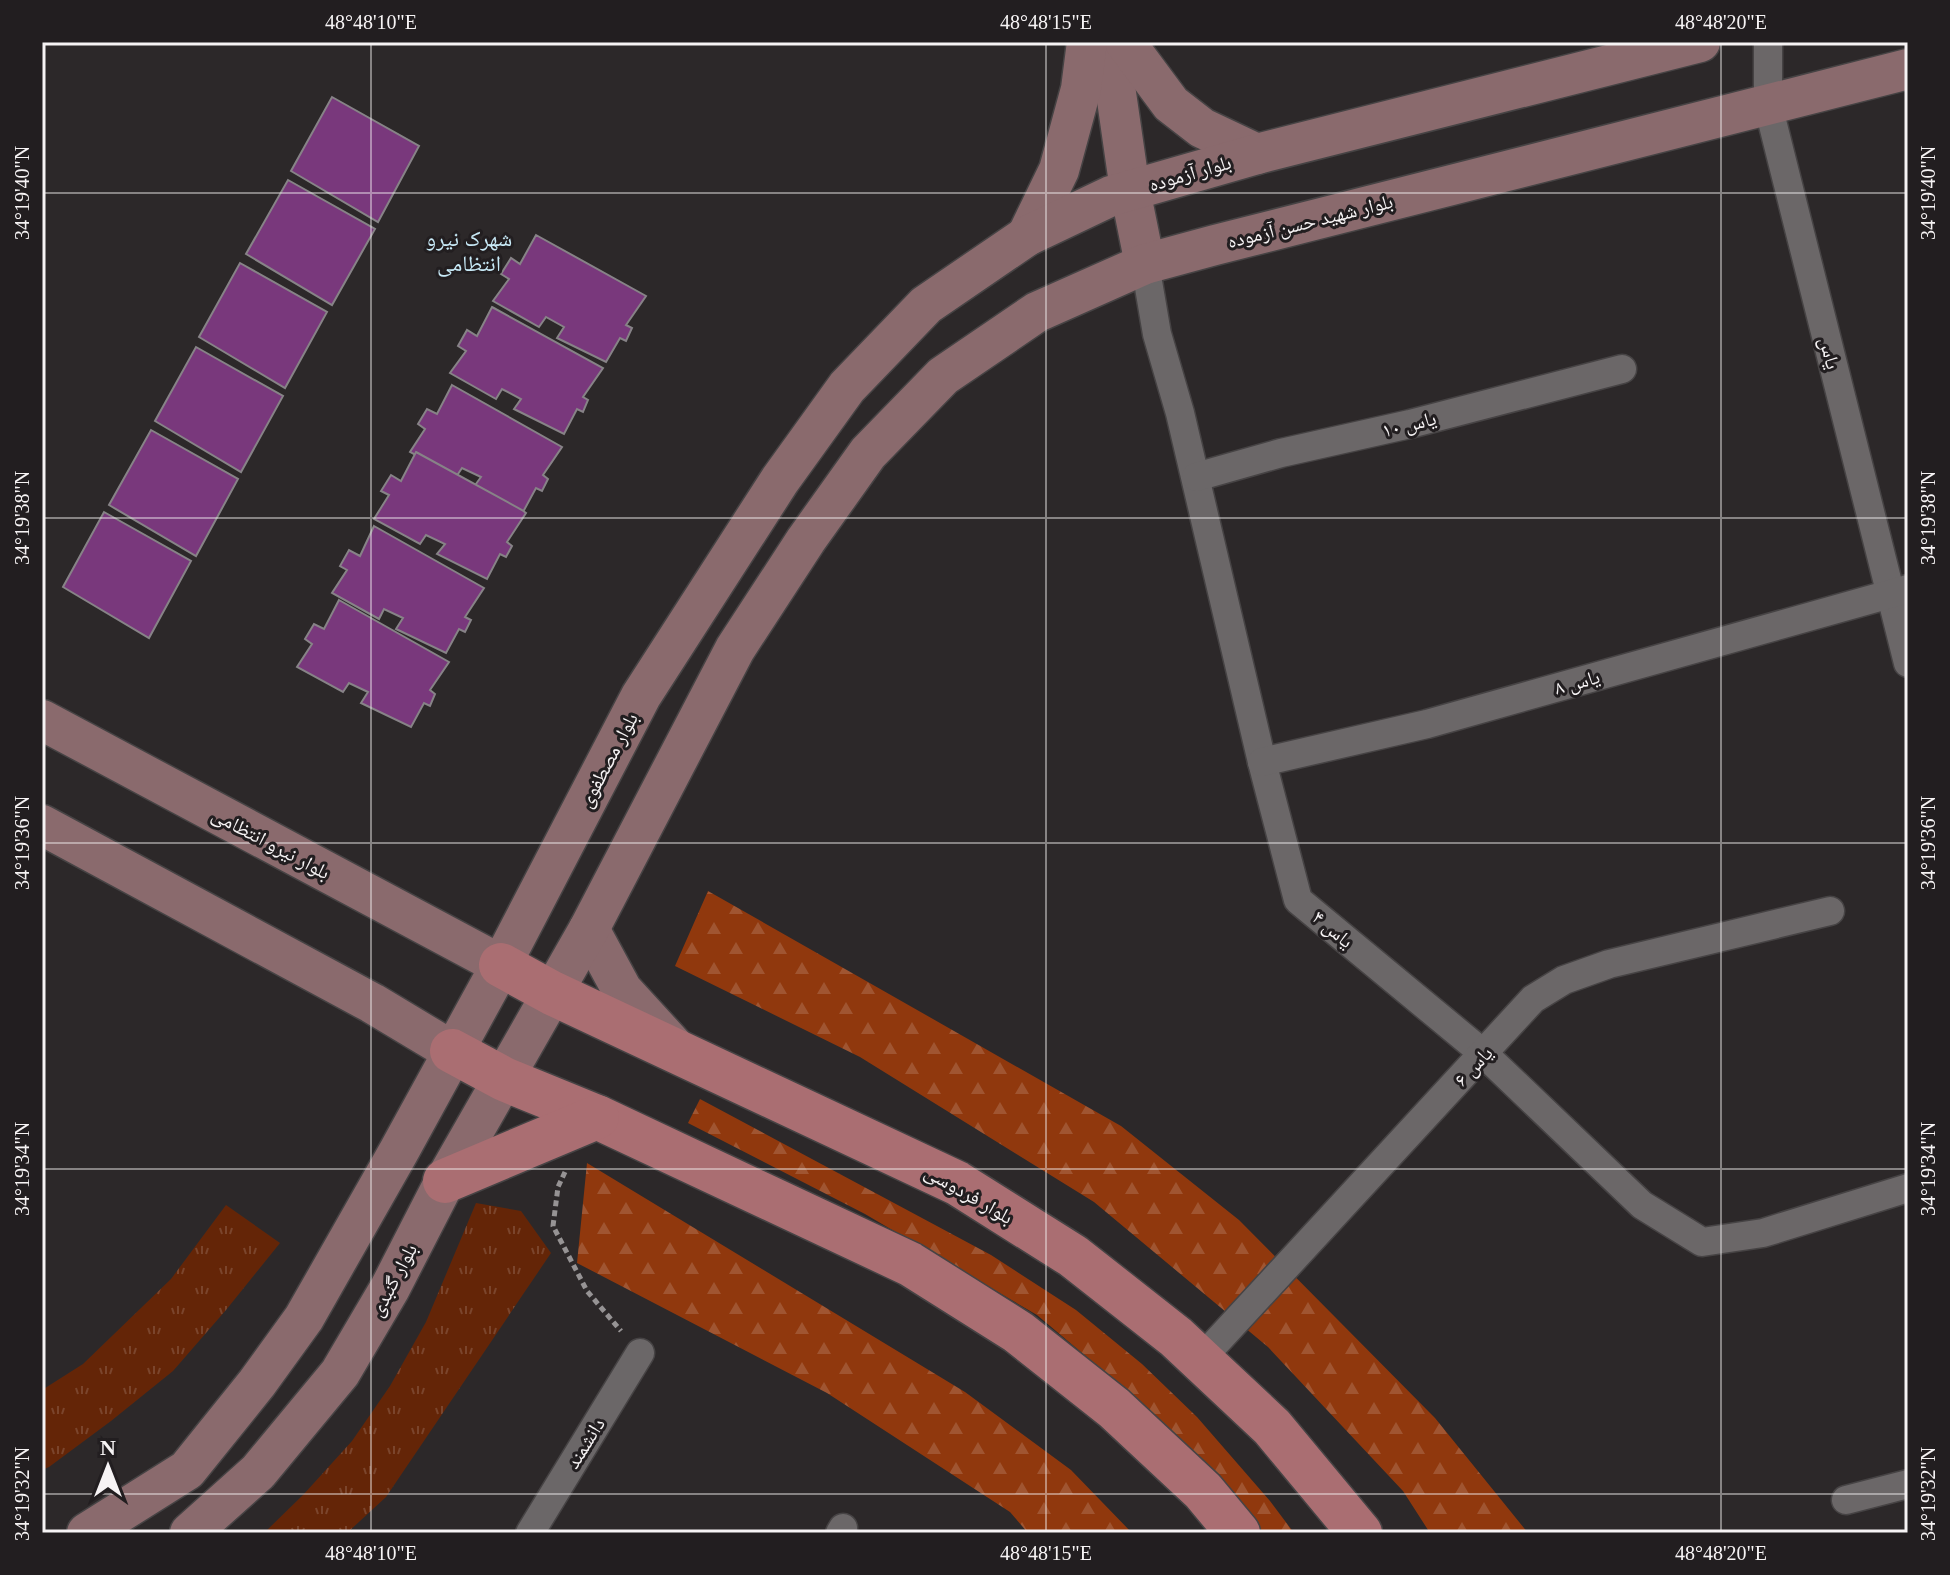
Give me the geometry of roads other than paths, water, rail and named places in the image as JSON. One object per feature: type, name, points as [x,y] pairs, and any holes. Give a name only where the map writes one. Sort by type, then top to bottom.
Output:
[{"type":"main road","points":[[1027,236],[1059,170],[1081,89],[1087,42]]},
{"type":"main road","points":[[1104,42],[1114,79],[1130,190],[1145,264]]},
{"type":"main road","points":[[1125,42],[1171,104],[1202,128],[1257,154]]},
{"type":"main road","name":"بلوار آزموده","points":[[780,480],[847,387],[926,305],[1027,236],[1111,196],[1257,154],[1700,42]]},
{"type":"main road","name":"بلوار شهید حسن آزموده","points":[[589,929],[735,649],[806,540],[868,453],[943,376],[1037,312],[1145,264],[1908,69]]},
{"type":"main road","name":"بلوار مصطفوی","points":[[452,1051],[501,965],[641,696],[780,480]]},
{"type":"main road","name":"بلوار نیرو انتظامی","points":[[42,720],[501,965]]},
{"type":"main road","points":[[42,825],[372,1003],[504,1079],[597,1117],[910,1264],[1018,1332],[1114,1408],[1203,1491],[1238,1533]]},
{"type":"main road","points":[[552,993],[589,929]]},
{"type":"main road","points":[[589,929],[622,990],[680,1053]]},
{"type":"main road","name":"بلوار فردوسی","points":[[501,965],[552,993],[957,1183],[1073,1256],[1176,1337],[1272,1427],[1360,1533]]},
{"type":"main road","name":"بلوار گنبدی","points":[[190,1533],[258,1472],[340,1373],[552,993]]},
{"type":"main road","points":[[87,1533],[187,1470],[257,1383],[304,1318],[452,1051]]},
{"type":"main road","points":[[445,1181],[597,1117]]},
{"type":"street","name":"یاس","points":[[1768,42],[1768,105],[1899,591],[1908,663]]},
{"type":"street","name":"یاس ۴","points":[[1145,264],[1157,334],[1196,477],[1262,762],[1298,900],[1484,1054],[1642,1205],[1702,1242],[1763,1233],[1908,1188]]},
{"type":"street","name":"یاس ۱۰","points":[[1196,477],[1622,369]]},
{"type":"street","name":"یاس ۸","points":[[1262,762],[1427,724],[1899,591]]},
{"type":"street","name":"یاس ۶","points":[[1200,1360],[1533,999],[1564,980],[1609,964],[1830,911]]},
{"type":"street","name":"دانشمند","points":[[530,1533],[640,1353]]},
{"type":"street","points":[[1846,1500],[1908,1484]]},
{"type":"district","name":"شهرک نیرو انتظامی","points":[[469,250]]}]
